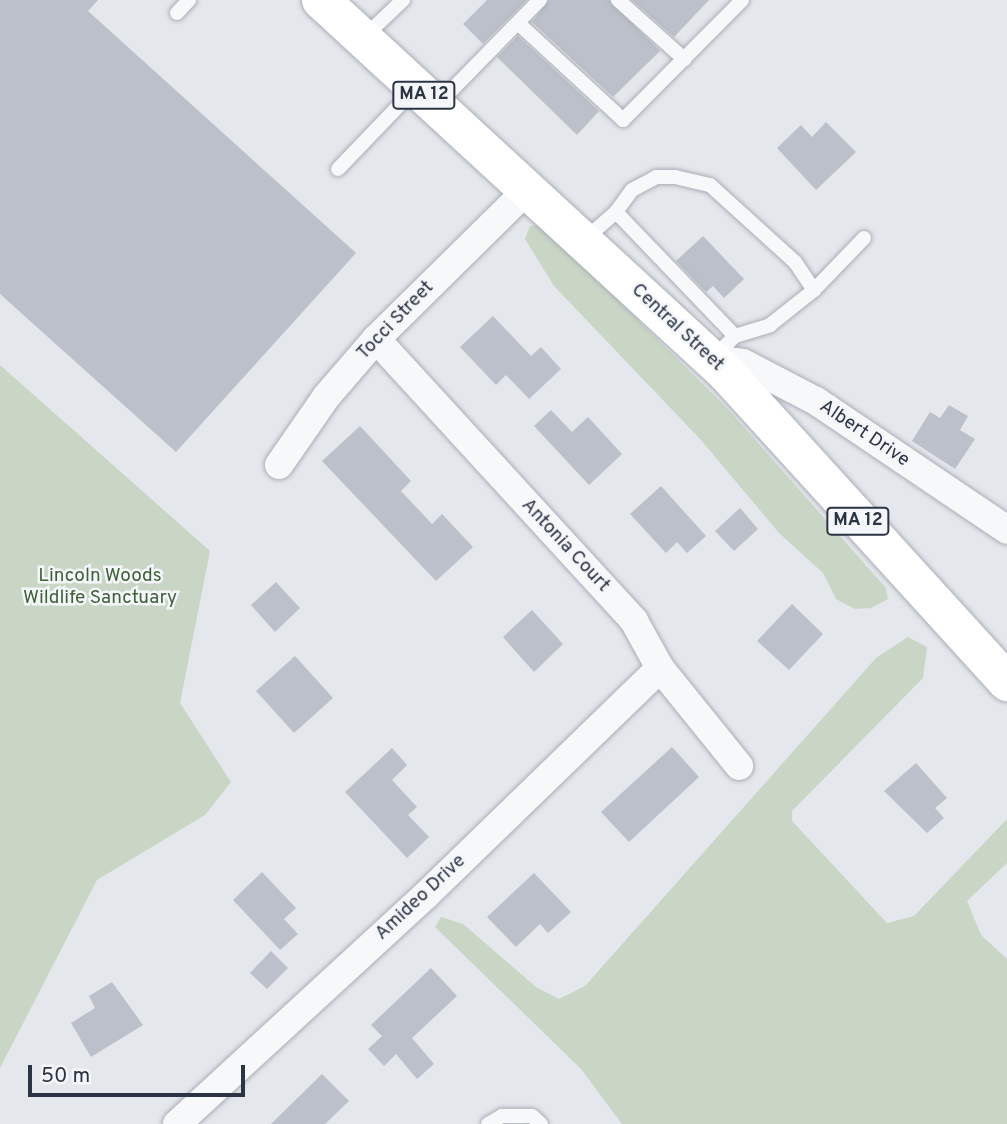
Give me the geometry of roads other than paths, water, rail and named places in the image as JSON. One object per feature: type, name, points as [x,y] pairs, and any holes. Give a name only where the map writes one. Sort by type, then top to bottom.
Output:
[{"type":"main road","name":"Central Street","points":[[321,0],[583,241],[723,348],[1007,682]]},
{"type":"street","name":"Tocci Street","points":[[279,465],[326,397],[376,339],[527,190]]},
{"type":"street","name":"Antonia Court","points":[[376,339],[634,621],[660,668],[738,766]]},
{"type":"street","name":"Albert Drive","points":[[723,348],[743,363],[816,401],[1007,530]]},
{"type":"street","name":"Amideo Drive","points":[[177,1124],[425,895],[660,668]]},
{"type":"lane","points":[[177,13],[190,0]]},
{"type":"lane","points":[[363,38],[403,0]]},
{"type":"lane","points":[[338,169],[518,23],[540,0]]},
{"type":"lane","points":[[618,0],[684,59]]},
{"type":"lane","points":[[518,23],[623,120],[741,0]]},
{"type":"lane","points":[[583,241],[616,212],[632,190],[656,177],[675,177],[710,186],[795,262],[814,290]]},
{"type":"lane","points":[[616,212],[723,348],[770,325],[814,290],[864,238]]},
{"type":"lane","points":[[488,1124],[502,1115],[532,1116],[541,1124]]},
{"type":"park label","name":"Lincoln Woods Wildlife Sanctuary","points":[[100,588]]}]
